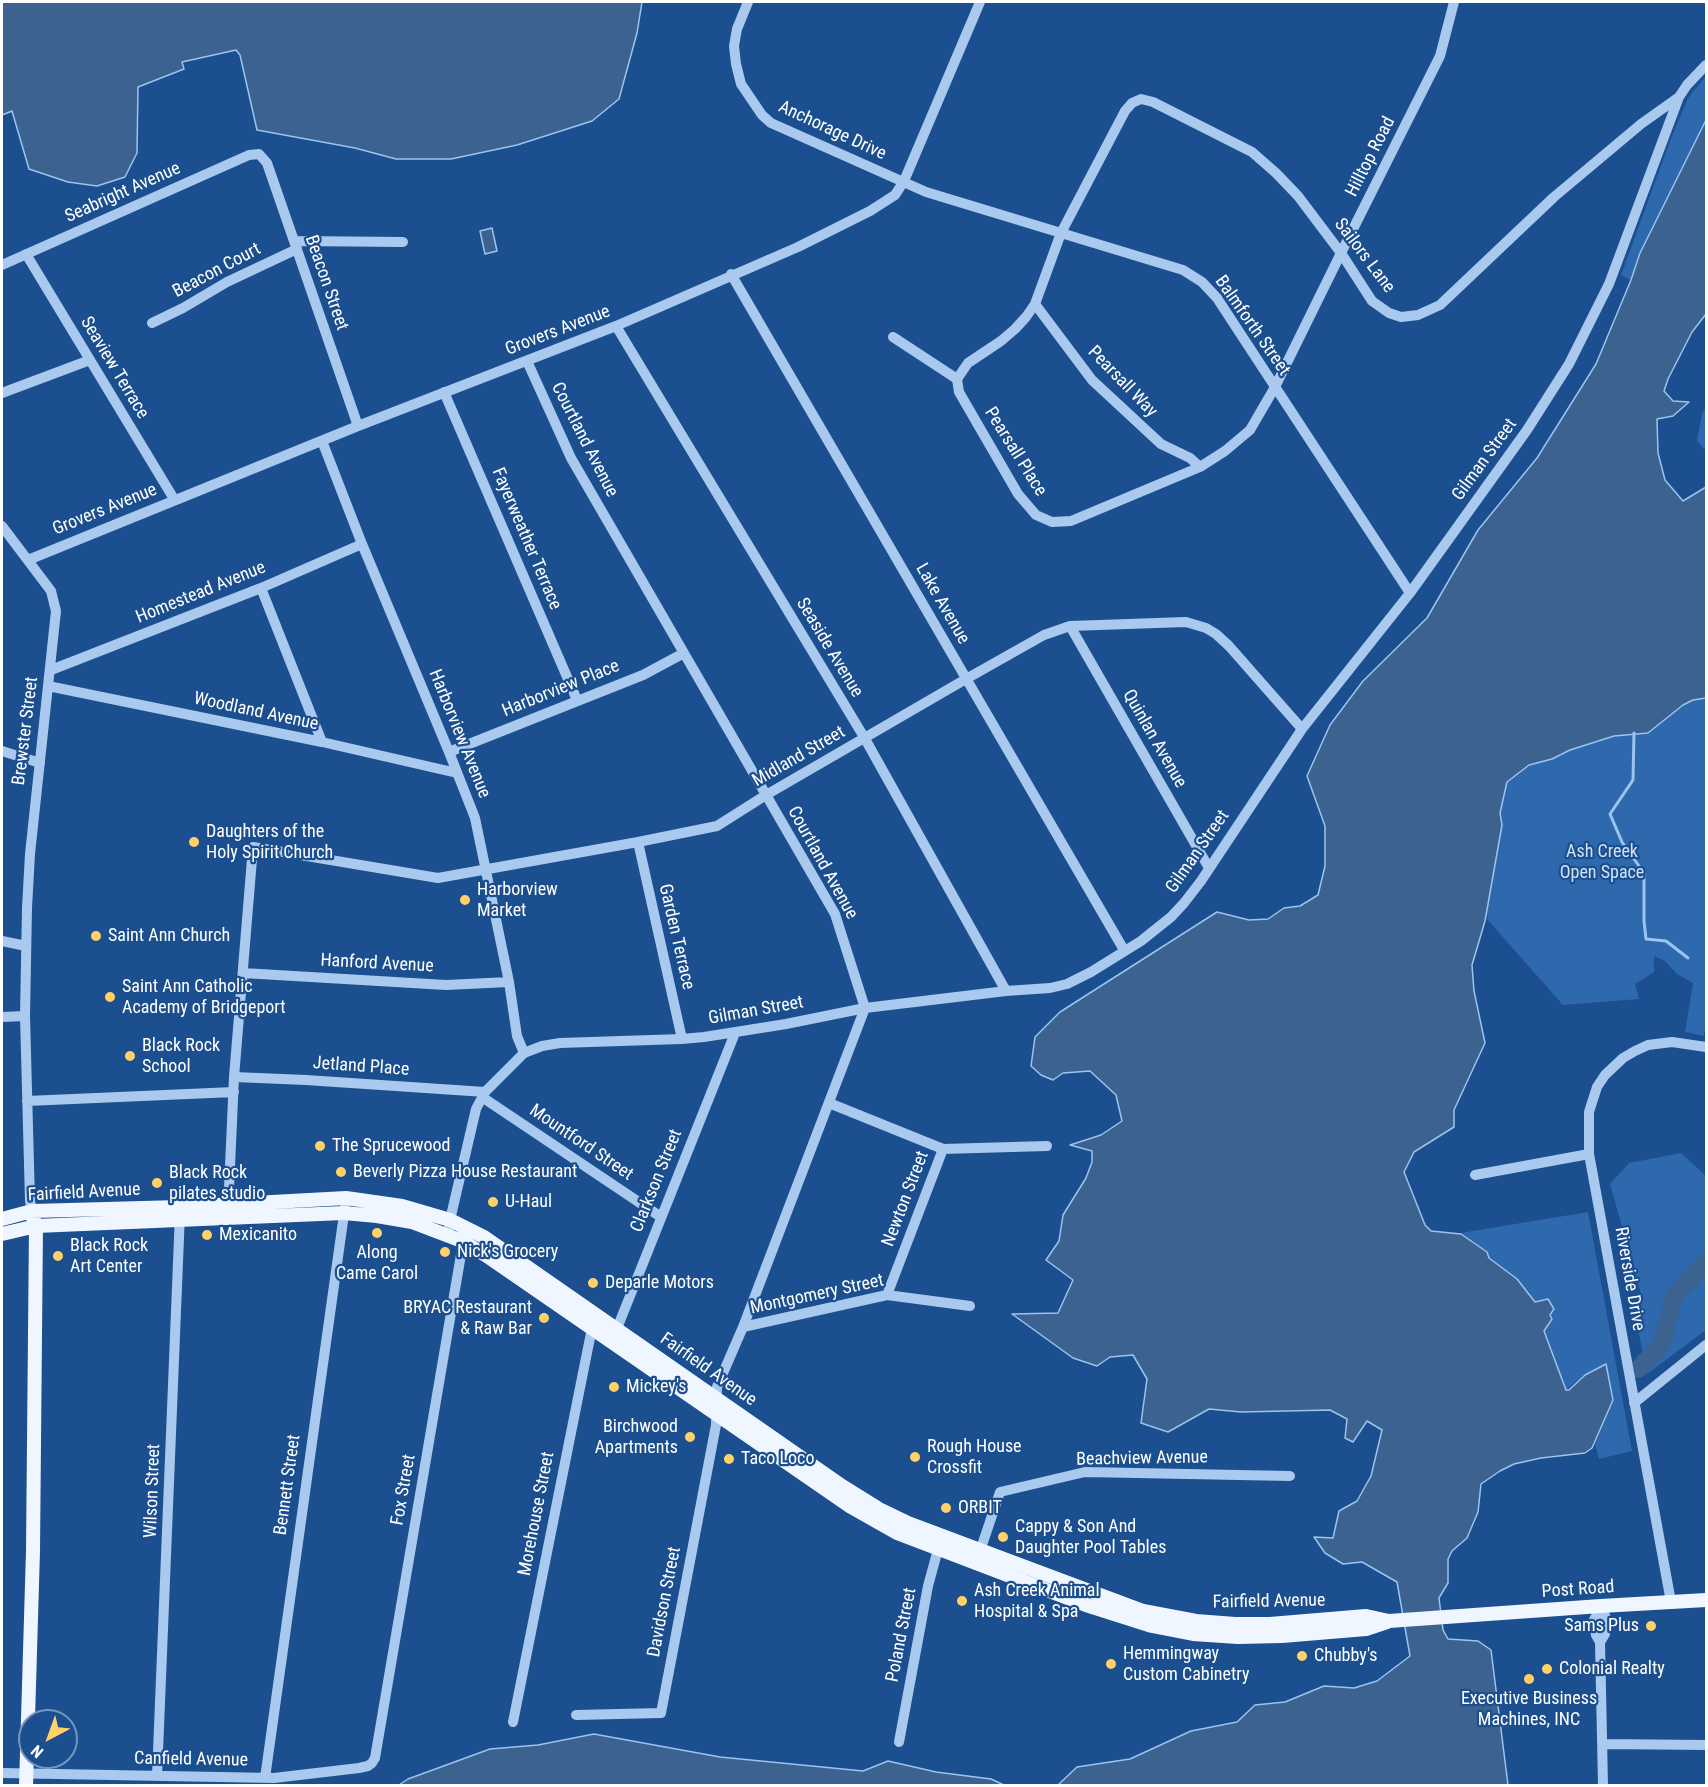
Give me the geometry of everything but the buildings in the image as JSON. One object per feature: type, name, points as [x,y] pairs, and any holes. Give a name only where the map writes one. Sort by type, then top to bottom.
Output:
[{"type":"main road","name":"Fairfield Avenue","points":[[228,1211],[346,1198],[402,1206],[450,1220],[465,1234]]},
{"type":"main road","name":"Fairfield Avenue","points":[[2,1219],[32,1211],[180,1213]]},
{"type":"main road","name":"Brewster Street","points":[[26,1779],[33,1551],[36,1226],[32,1211]]},
{"type":"main road","name":"Fairfield Avenue","points":[[2,1233],[36,1226],[228,1211],[344,1213],[377,1216],[412,1222],[448,1234],[484,1237],[715,1413],[778,1448]]},
{"type":"main road","name":"Fairfield Avenue","points":[[614,1335],[716,1397],[778,1448],[897,1533],[940,1542],[1152,1626],[1194,1628],[1238,1637],[1282,1636],[1366,1629],[1393,1621],[1452,1617]]},
{"type":"main road","name":"Post Road","points":[[1452,1617],[1707,1600]]},
{"type":"street","name":"Anchorage Drive","points":[[748,2],[737,29],[734,46],[736,64],[741,84],[762,116],[778,126],[904,181]]},
{"type":"street","name":"Grovers Avenue","points":[[28,560],[174,499],[616,326],[731,274],[798,247],[870,212],[896,195],[904,181],[980,2]]},
{"type":"street","name":"Hilltop Road","points":[[1275,387],[1440,56],[1454,2]]},
{"type":"street","name":"Gilman Street","points":[[448,1234],[473,1120],[484,1094],[524,1053],[560,1042],[682,1039],[735,1033],[865,1008],[1006,991],[1044,989],[1067,984],[1091,972],[1149,935],[1170,917],[1184,903],[1209,868],[1302,729],[1410,593],[1527,430],[1569,364],[1609,284],[1679,97],[1687,85],[1707,65]]},
{"type":"street","name":"Sailors Lane","points":[[1061,233],[1125,111],[1132,103],[1141,99],[1153,102],[1252,153],[1298,196],[1341,253],[1372,301],[1389,313],[1401,317],[1418,315],[1440,305],[1554,197],[1641,124],[1679,97]]},
{"type":"street","name":"Beacon Street","points":[[259,154],[267,163],[358,426]]},
{"type":"street","name":"Seabright Avenue","points":[[2,265],[249,155],[259,154]]},
{"type":"street","name":"Balmforth Street","points":[[904,181],[926,192],[1183,270],[1202,282],[1216,298],[1410,593]]},
{"type":"street","points":[[893,337],[957,379],[968,363],[1001,341],[1026,317],[1035,304],[1061,233]]},
{"type":"street","points":[[296,245],[403,242]]},
{"type":"street","name":"Beacon Court","points":[[152,323],[296,245]]},
{"type":"street","name":"Seaview Terrace","points":[[26,254],[174,499]]},
{"type":"street","name":"Lake Avenue","points":[[731,274],[1124,950]]},
{"type":"street","name":"Pearsall Way","points":[[1035,304],[1092,380],[1161,444],[1190,458],[1200,467]]},
{"type":"street","name":"Seaside Avenue","points":[[616,326],[864,737],[1006,991]]},
{"type":"street","points":[[2,393],[90,360]]},
{"type":"street","name":"Courtland Avenue","points":[[526,361],[571,458],[835,914],[865,1008]]},
{"type":"street","name":"Pearsall Place","points":[[957,379],[959,392],[1017,494],[1036,514],[1052,522],[1071,521],[1200,467],[1225,451],[1250,429],[1275,387]]},
{"type":"street","name":"Fayerweather Terrace","points":[[444,392],[578,700]]},
{"type":"street","name":"Harborview Avenue","points":[[322,441],[475,818],[509,982],[517,1036],[524,1053]]},
{"type":"street","name":"Brewster Street","points":[[2,526],[51,591],[55,604],[56,624],[30,854],[26,946],[25,1016],[32,1211]]},
{"type":"street","name":"Homestead Avenue","points":[[51,670],[261,588],[362,544]]},
{"type":"street","points":[[261,588],[322,742]]},
{"type":"street","name":"Midland Street","points":[[243,973],[253,846],[438,878],[717,826],[864,737],[966,679],[1044,635],[1070,626],[1186,622],[1206,628],[1228,646],[1302,729]]},
{"type":"street","name":"Quinlan Avenue","points":[[1070,626],[1209,868]]},
{"type":"street","name":"Harborview Place","points":[[449,752],[643,675],[684,653]]},
{"type":"street","name":"Woodland Avenue","points":[[48,686],[322,742],[457,773]]},
{"type":"street","points":[[2,751],[40,763]]},
{"type":"street","name":"Garden Terrace","points":[[638,842],[682,1039]]},
{"type":"street","points":[[2,941],[26,946]]},
{"type":"street","points":[[228,1211],[234,1077],[243,973]]},
{"type":"street","name":"Hanford Avenue","points":[[243,973],[446,985],[509,982]]},
{"type":"street","points":[[715,1413],[717,1387],[743,1327],[865,1008]]},
{"type":"street","points":[[2,1017],[25,1016]]},
{"type":"street","name":"Clarkson Street","points":[[614,1335],[735,1033]]},
{"type":"street","name":"Riverside Drive","points":[[1671,1602],[1589,1154],[1588,1122],[1591,1102],[1597,1087],[1623,1058],[1648,1045],[1672,1042],[1707,1047]]},
{"type":"street","name":"Jetland Place","points":[[234,1077],[306,1080],[484,1094]]},
{"type":"street","points":[[27,1101],[234,1092]]},
{"type":"street","name":"Mountford Street","points":[[484,1094],[661,1217]]},
{"type":"street","points":[[829,1103],[943,1149],[1047,1146]]},
{"type":"street","name":"Newton Street","points":[[887,1295],[943,1149]]},
{"type":"street","points":[[1475,1175],[1589,1154]]},
{"type":"street","name":"Bennett Street","points":[[265,1778],[346,1198]]},
{"type":"street","name":"Wilson Street","points":[[158,1776],[180,1213]]},
{"type":"street","name":"Fox Street","points":[[375,1758],[465,1234]]},
{"type":"street","name":"Montgomery Street","points":[[743,1327],[887,1295],[970,1306]]},
{"type":"street","name":"Morehouse Street","points":[[513,1722],[594,1321]]},
{"type":"street","points":[[1634,1403],[1707,1345]]},
{"type":"street","name":"Davidson Street","points":[[576,1715],[661,1713],[716,1425],[715,1413]]},
{"type":"street","name":"Beachview Avenue","points":[[978,1557],[1000,1492],[1085,1472],[1290,1476]]},
{"type":"street","name":"Poland Street","points":[[899,1742],[928,1586],[940,1542]]},
{"type":"street","points":[[1601,1606],[1606,1618],[1606,1629],[1600,1642],[1603,1785]]},
{"type":"street","points":[[1603,1744],[1707,1745]]},
{"type":"street","name":"Canfield Avenue","points":[[2,1773],[26,1779],[158,1776],[265,1778],[364,1767],[370,1765],[375,1758]]},
{"type":"green space","points":[[1706,76],[1706,120],[1640,253],[1631,280],[1621,275],[1670,141],[1688,98]]},
{"type":"green space","points":[[1706,407],[1706,451],[1697,441],[1702,414]]},
{"type":"green space","name":"Ash Creek Open Space","points":[[1706,695],[1706,1024],[1704,1036],[1685,1032],[1693,983],[1677,974],[1665,961],[1654,956],[1654,972],[1635,984],[1639,999],[1563,1005],[1487,919],[1488,916],[1478,908],[1504,775],[1668,704]]},
{"type":"green space","points":[[1681,1153],[1706,1176],[1706,1330],[1647,1374],[1638,1329],[1641,1294],[1610,1184],[1629,1163]]},
{"type":"green space","points":[[1588,1212],[1632,1451],[1599,1459],[1595,1444],[1614,1399],[1606,1364],[1585,1374],[1566,1390],[1544,1330],[1552,1320],[1551,1316],[1555,1309],[1548,1299],[1535,1302],[1517,1279],[1489,1257],[1487,1252],[1461,1233]]},
{"type":"shaded area","points":[[2,2],[642,2],[637,33],[619,99],[592,121],[517,145],[451,159],[396,159],[355,148],[257,130],[240,55],[236,50],[182,62],[184,69],[138,87],[137,153],[125,177],[97,186],[68,182],[29,169],[12,111],[2,115]]},
{"type":"shaded area","points":[[1706,120],[1706,314],[1692,332],[1664,391],[1673,401],[1689,402],[1673,416],[1657,419],[1658,453],[1665,480],[1683,501],[1706,487],[1706,698],[1693,700],[1683,705],[1648,733],[1614,736],[1570,750],[1552,759],[1529,765],[1507,782],[1500,813],[1502,825],[1485,921],[1472,965],[1474,991],[1485,1043],[1454,1110],[1454,1127],[1414,1152],[1404,1172],[1425,1225],[1431,1231],[1461,1234],[1487,1252],[1489,1258],[1517,1279],[1535,1302],[1548,1299],[1554,1309],[1550,1315],[1552,1319],[1544,1331],[1566,1390],[1569,1390],[1585,1375],[1606,1364],[1613,1400],[1592,1448],[1585,1453],[1514,1464],[1481,1484],[1478,1512],[1467,1538],[1452,1551],[1448,1559],[1448,1583],[1439,1598],[1443,1630],[1448,1639],[1478,1641],[1491,1650],[1508,1785],[1058,1785],[1077,1767],[1130,1759],[1191,1731],[1237,1722],[1255,1705],[1285,1702],[1324,1686],[1354,1688],[1377,1681],[1410,1656],[1397,1582],[1362,1562],[1343,1564],[1325,1553],[1314,1537],[1333,1538],[1339,1511],[1357,1501],[1371,1476],[1382,1430],[1367,1421],[1353,1442],[1345,1438],[1347,1419],[1330,1410],[1241,1412],[1209,1409],[1168,1432],[1141,1423],[1147,1379],[1133,1355],[1110,1357],[1097,1366],[1073,1358],[1012,1314],[1058,1313],[1073,1280],[1046,1260],[1059,1241],[1063,1215],[1086,1178],[1092,1162],[1092,1151],[1070,1145],[1101,1135],[1122,1121],[1116,1095],[1090,1071],[1063,1073],[1053,1080],[1041,1075],[1031,1066],[1035,1037],[1060,1012],[1217,912],[1249,920],[1268,919],[1284,908],[1300,906],[1318,895],[1325,866],[1325,826],[1307,776],[1330,725],[1363,681],[1427,618],[1478,530],[1537,458],[1596,364],[1640,253]]},
{"type":"shaded area","points":[[492,228],[497,251],[485,254],[480,231]]},
{"type":"shaded area","points":[[594,1734],[720,1757],[863,1771],[888,1761],[936,1772],[991,1779],[1004,1785],[399,1785],[408,1779],[490,1749],[538,1745]]},
{"type":"waterway","points":[[1634,733],[1633,780],[1610,814],[1622,842],[1644,873],[1646,939],[1666,941],[1688,958]]},
{"type":"waterway","points":[[1638,1369],[1661,1345],[1675,1295],[1706,1263]]},
{"type":"place","name":"Daughters of the Holy Spirit Church","points":[[194,842]]},
{"type":"place","name":"Harborview Market","points":[[465,900]]},
{"type":"place","name":"Saint Ann Church","points":[[96,936]]},
{"type":"place","name":"Saint Ann Catholic Academy of Bridgeport","points":[[110,997]]},
{"type":"place","name":"Black Rock School","points":[[130,1056]]},
{"type":"place","name":"The Sprucewood","points":[[320,1146]]},
{"type":"place","name":"Beverly Pizza House Restaurant","points":[[341,1172]]},
{"type":"place","name":"Black Rock pilates studio","points":[[157,1183]]},
{"type":"place","name":"U-Haul","points":[[493,1202]]},
{"type":"place","name":"Along Came Carol","points":[[377,1233]]},
{"type":"place","name":"Mexicanito","points":[[207,1235]]},
{"type":"place","name":"Nick's Grocery","points":[[445,1252]]},
{"type":"place","name":"Black Rock Art Center","points":[[58,1256]]},
{"type":"place","name":"Deparle Motors","points":[[593,1283]]},
{"type":"place","name":"BRYAC Restaurant & Raw Bar","points":[[544,1318]]},
{"type":"place","name":"Mickey's","points":[[614,1387]]},
{"type":"place","name":"Birchwood Apartments","points":[[690,1437]]},
{"type":"place","name":"Rough House Crossfit","points":[[915,1457]]},
{"type":"place","name":"Taco Loco","points":[[729,1459]]},
{"type":"place","name":"ORBIT","points":[[946,1508]]},
{"type":"place","name":"Cappy & Son And Daughter Pool Tables","points":[[1003,1537]]},
{"type":"place","name":"Ash Creek Animal Hospital & Spa","points":[[962,1601]]},
{"type":"place","name":"Sams Plus","points":[[1651,1626]]},
{"type":"place","name":"Chubby's","points":[[1302,1656]]},
{"type":"place","name":"Hemmingway Custom Cabinetry","points":[[1111,1664]]},
{"type":"place","name":"Colonial Realty","points":[[1547,1669]]},
{"type":"place","name":"Executive Business Machines, INC","points":[[1529,1679]]}]
